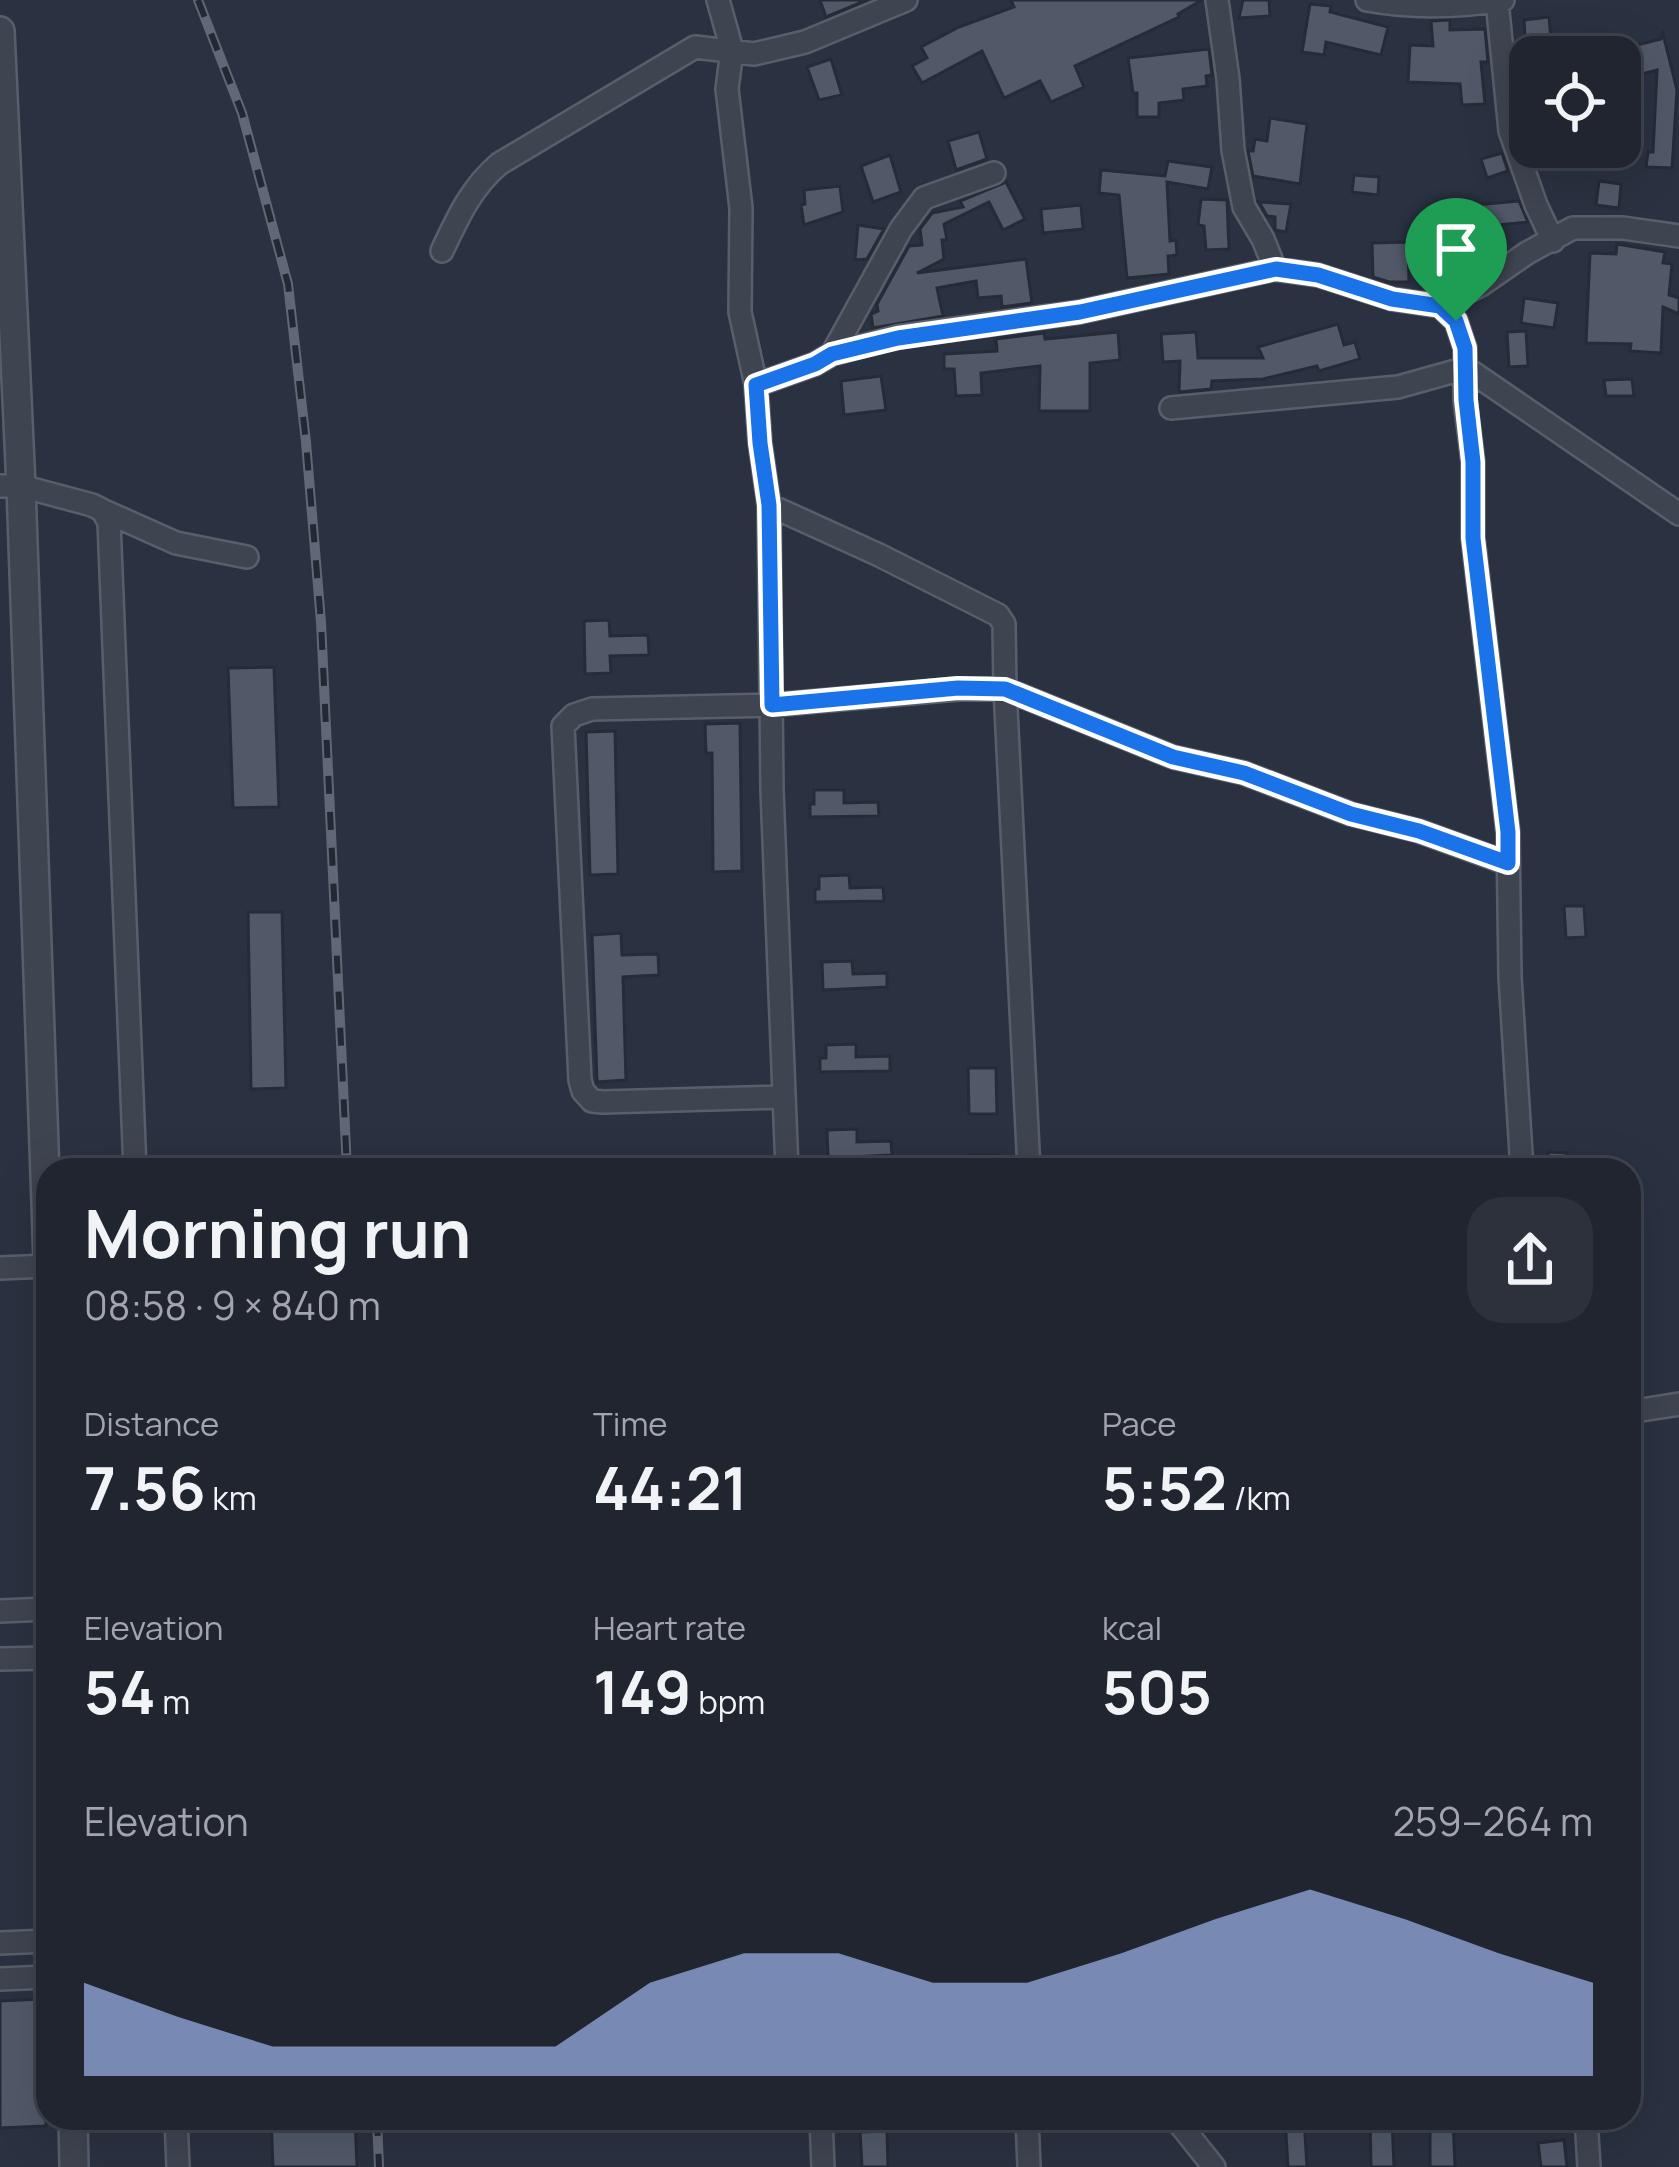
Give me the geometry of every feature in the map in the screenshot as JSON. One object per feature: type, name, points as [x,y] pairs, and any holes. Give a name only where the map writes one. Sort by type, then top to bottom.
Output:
[{"type":"street","points":[[442,251],[466,201],[500,164],[695,47],[754,54],[805,42],[906,0]]},
{"type":"street","points":[[1216,0],[1244,208],[1276,269]]},
{"type":"street","points":[[1366,0],[1445,6],[1500,1],[1510,131],[1553,241]]},
{"type":"street","points":[[723,2],[732,50],[727,89],[741,208],[740,312],[756,385],[769,505],[772,790],[787,1158]]},
{"type":"street","points":[[0,31],[11,486],[43,1158]]},
{"type":"street","points":[[832,354],[901,229],[924,198],[994,173]]},
{"type":"street","points":[[1440,306],[1573,229],[1623,228],[1679,236]]},
{"type":"street","points":[[756,385],[832,354],[913,335],[1080,312],[1276,269],[1318,275],[1392,299],[1440,306],[1456,321],[1465,348],[1473,538],[1508,832],[1510,977],[1521,1158]]},
{"type":"street","points":[[1171,409],[1398,387],[1466,368]]},
{"type":"street","points":[[1466,368],[1679,514]]},
{"type":"street","points":[[11,486],[102,510],[176,543],[247,557]]},
{"type":"street","points":[[769,505],[880,555],[998,615],[1004,624],[1028,1158]]},
{"type":"street","points":[[102,510],[109,522],[112,562],[135,1158]]},
{"type":"street","points":[[784,1097],[603,1102],[592,1101],[583,1091],[563,726],[574,715],[592,709],[772,705],[958,688],[1005,689],[1173,757],[1244,773],[1351,814],[1419,831],[1508,863]]},
{"type":"street","points":[[0,1268],[36,1265]]},
{"type":"street","points":[[1641,1410],[1679,1404]]},
{"type":"street","points":[[0,1611],[36,1610]]},
{"type":"street","points":[[0,1659],[36,1658]]},
{"type":"street","points":[[0,1943],[36,1942]]},
{"type":"street","points":[[0,1978],[36,1977]]},
{"type":"street","points":[[73,2130],[74,2167]]},
{"type":"street","points":[[176,2130],[178,2167]]},
{"type":"street","points":[[821,2130],[823,2167]]},
{"type":"street","points":[[1028,2130],[1029,2167]]},
{"type":"street","points":[[1185,2130],[1214,2167]]},
{"type":"street","points":[[1587,2130],[1589,2167]]},
{"type":"building","points":[[820,0],[867,0],[826,17]]},
{"type":"building","points":[[1011,0],[1202,0],[1179,17],[1075,66],[1084,87],[1051,102],[1040,81],[1004,98],[982,51],[922,83],[912,66],[927,58],[921,47],[1014,7]]},
{"type":"building","points":[[1243,0],[1269,0],[1270,16],[1239,18]]},
{"type":"building","points":[[1310,4],[1331,6],[1330,12],[1388,27],[1381,55],[1326,42],[1324,55],[1302,52]]},
{"type":"building","points":[[1549,17],[1551,36],[1525,36],[1524,20]]},
{"type":"building","points":[[1450,20],[1450,30],[1485,29],[1488,62],[1481,62],[1485,104],[1462,105],[1460,84],[1408,82],[1410,45],[1433,46],[1431,21]]},
{"type":"building","points":[[1663,34],[1677,90],[1672,168],[1646,167],[1648,152],[1653,152],[1657,70],[1641,74],[1641,44],[1661,39]]},
{"type":"building","points":[[1209,49],[1212,75],[1206,76],[1207,86],[1183,89],[1184,100],[1159,103],[1159,117],[1137,117],[1137,93],[1133,93],[1128,58]]},
{"type":"building","points":[[831,59],[842,95],[819,100],[807,67]]},
{"type":"building","points":[[1270,118],[1307,124],[1300,184],[1253,176],[1248,151],[1253,151],[1255,139],[1267,141]]},
{"type":"building","points":[[979,132],[987,159],[956,170],[948,141]]},
{"type":"building","points":[[1502,153],[1508,171],[1487,178],[1481,159]]},
{"type":"building","points":[[890,155],[901,192],[873,202],[861,166]]},
{"type":"building","points":[[1168,161],[1212,167],[1208,189],[1167,182],[1170,241],[1176,240],[1177,255],[1168,256],[1169,274],[1127,278],[1119,195],[1099,193],[1101,170],[1165,176]]},
{"type":"building","points":[[1354,175],[1379,177],[1378,195],[1352,192]]},
{"type":"building","points":[[1599,181],[1621,184],[1619,208],[1596,205]]},
{"type":"building","points":[[1006,182],[1025,219],[1003,230],[989,202],[944,224],[944,259],[917,273],[1026,259],[1032,303],[1002,307],[1001,296],[978,298],[976,281],[937,288],[943,316],[873,328],[871,314],[878,311],[877,304],[909,246],[922,245],[920,229],[932,213],[963,207],[960,201]]},
{"type":"building","points":[[840,186],[843,212],[804,225],[804,190]]},
{"type":"building","points":[[1201,199],[1227,200],[1229,249],[1206,250],[1204,226],[1198,225]]},
{"type":"building","points":[[1519,201],[1528,222],[1499,225],[1494,247],[1500,254],[1479,268],[1463,251],[1457,267],[1441,261],[1447,243],[1442,239],[1453,207]]},
{"type":"building","points":[[1259,202],[1291,204],[1286,232],[1275,230],[1275,217],[1267,216]]},
{"type":"building","points":[[1081,205],[1083,229],[1043,233],[1041,209]]},
{"type":"building","points":[[858,225],[884,229],[867,259],[855,260]]},
{"type":"building","points":[[1408,242],[1409,282],[1373,277],[1372,243]]},
{"type":"building","points":[[1617,244],[1665,252],[1663,263],[1672,264],[1669,295],[1679,298],[1679,314],[1663,307],[1661,353],[1630,351],[1631,344],[1586,343],[1590,253],[1616,254]]},
{"type":"building","points":[[1524,298],[1558,303],[1554,328],[1521,323]]},
{"type":"building","points":[[1338,324],[1344,345],[1355,342],[1360,359],[1319,371],[1317,366],[1263,379],[1212,381],[1211,389],[1179,392],[1180,361],[1163,362],[1161,334],[1196,332],[1198,358],[1263,358],[1258,347]]},
{"type":"building","points":[[1526,331],[1528,366],[1509,367],[1507,332]]},
{"type":"building","points":[[1118,332],[1120,360],[1090,363],[1090,411],[1039,411],[1040,366],[981,373],[982,395],[956,396],[954,369],[944,369],[944,354],[997,351],[996,339]]},
{"type":"building","points":[[881,376],[886,410],[844,415],[841,381]]},
{"type":"building","points":[[1632,379],[1634,396],[1606,396],[1604,380]]},
{"type":"building","points":[[609,620],[610,636],[648,635],[649,655],[610,656],[611,673],[585,674],[584,621]]},
{"type":"building","points":[[274,667],[279,807],[233,808],[228,668]]},
{"type":"building","points":[[740,723],[742,871],[713,872],[712,753],[706,753],[705,724]]},
{"type":"building","points":[[615,731],[618,874],[590,875],[586,732]]},
{"type":"building","points":[[814,790],[844,790],[844,803],[878,802],[879,816],[810,817]]},
{"type":"building","points":[[849,875],[850,888],[883,887],[884,901],[815,902],[819,876]]},
{"type":"building","points":[[1564,906],[1584,906],[1586,937],[1566,938]]},
{"type":"building","points":[[248,912],[282,912],[286,1088],[251,1089]]},
{"type":"building","points":[[621,933],[622,955],[658,954],[659,975],[623,977],[626,1080],[597,1082],[592,935]]},
{"type":"building","points":[[852,961],[853,974],[887,973],[887,987],[823,990],[822,962]]},
{"type":"building","points":[[856,1044],[856,1057],[890,1056],[890,1071],[820,1072],[826,1045]]},
{"type":"building","points":[[968,1068],[996,1068],[997,1114],[969,1114]]},
{"type":"building","points":[[857,1129],[857,1142],[891,1141],[892,1155],[828,1158],[827,1130]]},
{"type":"building","points":[[1548,1152],[1567,1153],[1567,1158],[1548,1158]]},
{"type":"building","points":[[998,1154],[998,1158],[969,1158]]},
{"type":"building","points":[[36,1999],[36,2126],[0,2128],[0,2001]]},
{"type":"building","points":[[271,2130],[355,2130],[357,2167],[273,2167]]},
{"type":"building","points":[[1286,2130],[1305,2130],[1307,2167],[1288,2167]]},
{"type":"building","points":[[1370,2130],[1392,2130],[1394,2167],[1371,2167]]},
{"type":"building","points":[[1430,2130],[1453,2130],[1455,2167],[1430,2167]]},
{"type":"building","points":[[887,2131],[888,2167],[862,2167],[860,2132]]},
{"type":"building","points":[[1564,2140],[1567,2167],[1541,2167],[1538,2143]]},
{"type":"railway","points":[[198,0],[242,113],[288,284],[321,622],[346,1158]]},
{"type":"railway","points":[[377,2130],[379,2167]]},
{"type":"route","points":[[1276,269],[1318,275],[1392,299],[1440,306],[1456,321],[1465,348],[1473,538],[1508,863],[1419,831],[1351,814],[1244,773],[1173,757],[1005,689],[958,688],[772,705],[769,505],[756,385],[832,354],[898,338],[1080,312],[1276,269]]}]
